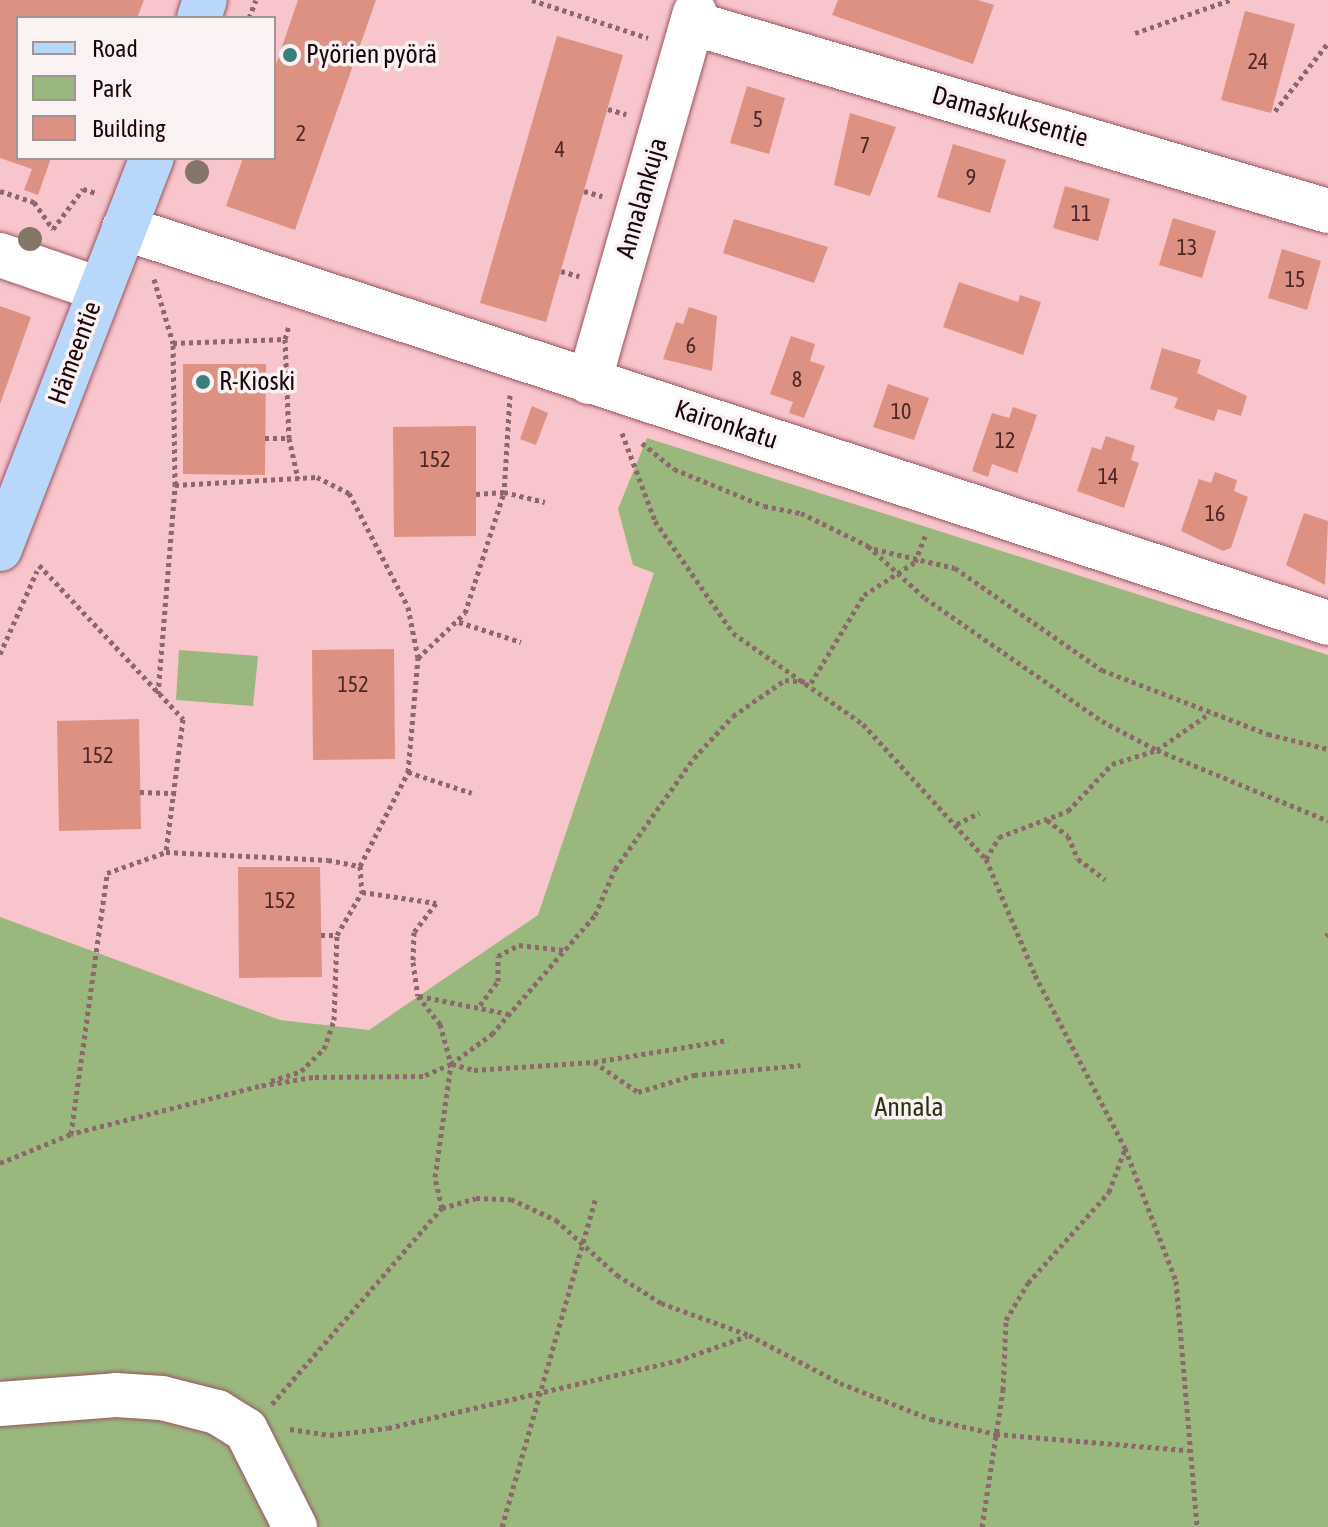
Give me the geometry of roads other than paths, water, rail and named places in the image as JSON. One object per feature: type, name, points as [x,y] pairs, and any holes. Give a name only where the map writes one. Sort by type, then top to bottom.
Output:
[{"type":"main road","name":"Hämeentie","points":[[20,557],[99,289],[151,160]]},
{"type":"street","name":"Damaskuksentie","points":[[694,18],[1328,211]]},
{"type":"street","name":"Annalankuja","points":[[589,382],[694,18]]},
{"type":"street","name":"Kaironkatu","points":[[124,228],[1328,623]]},
{"type":"street","points":[[0,255],[99,289]]},
{"type":"street","points":[[0,1404],[162,1398],[217,1412],[246,1430],[295,1527]]},
{"type":"place","name":"Pyörien pyörä","points":[[290,55]]},
{"type":"place","name":"R-Kioski","points":[[203,382]]},
{"type":"park label","name":"Annala","points":[[909,1108]]}]
